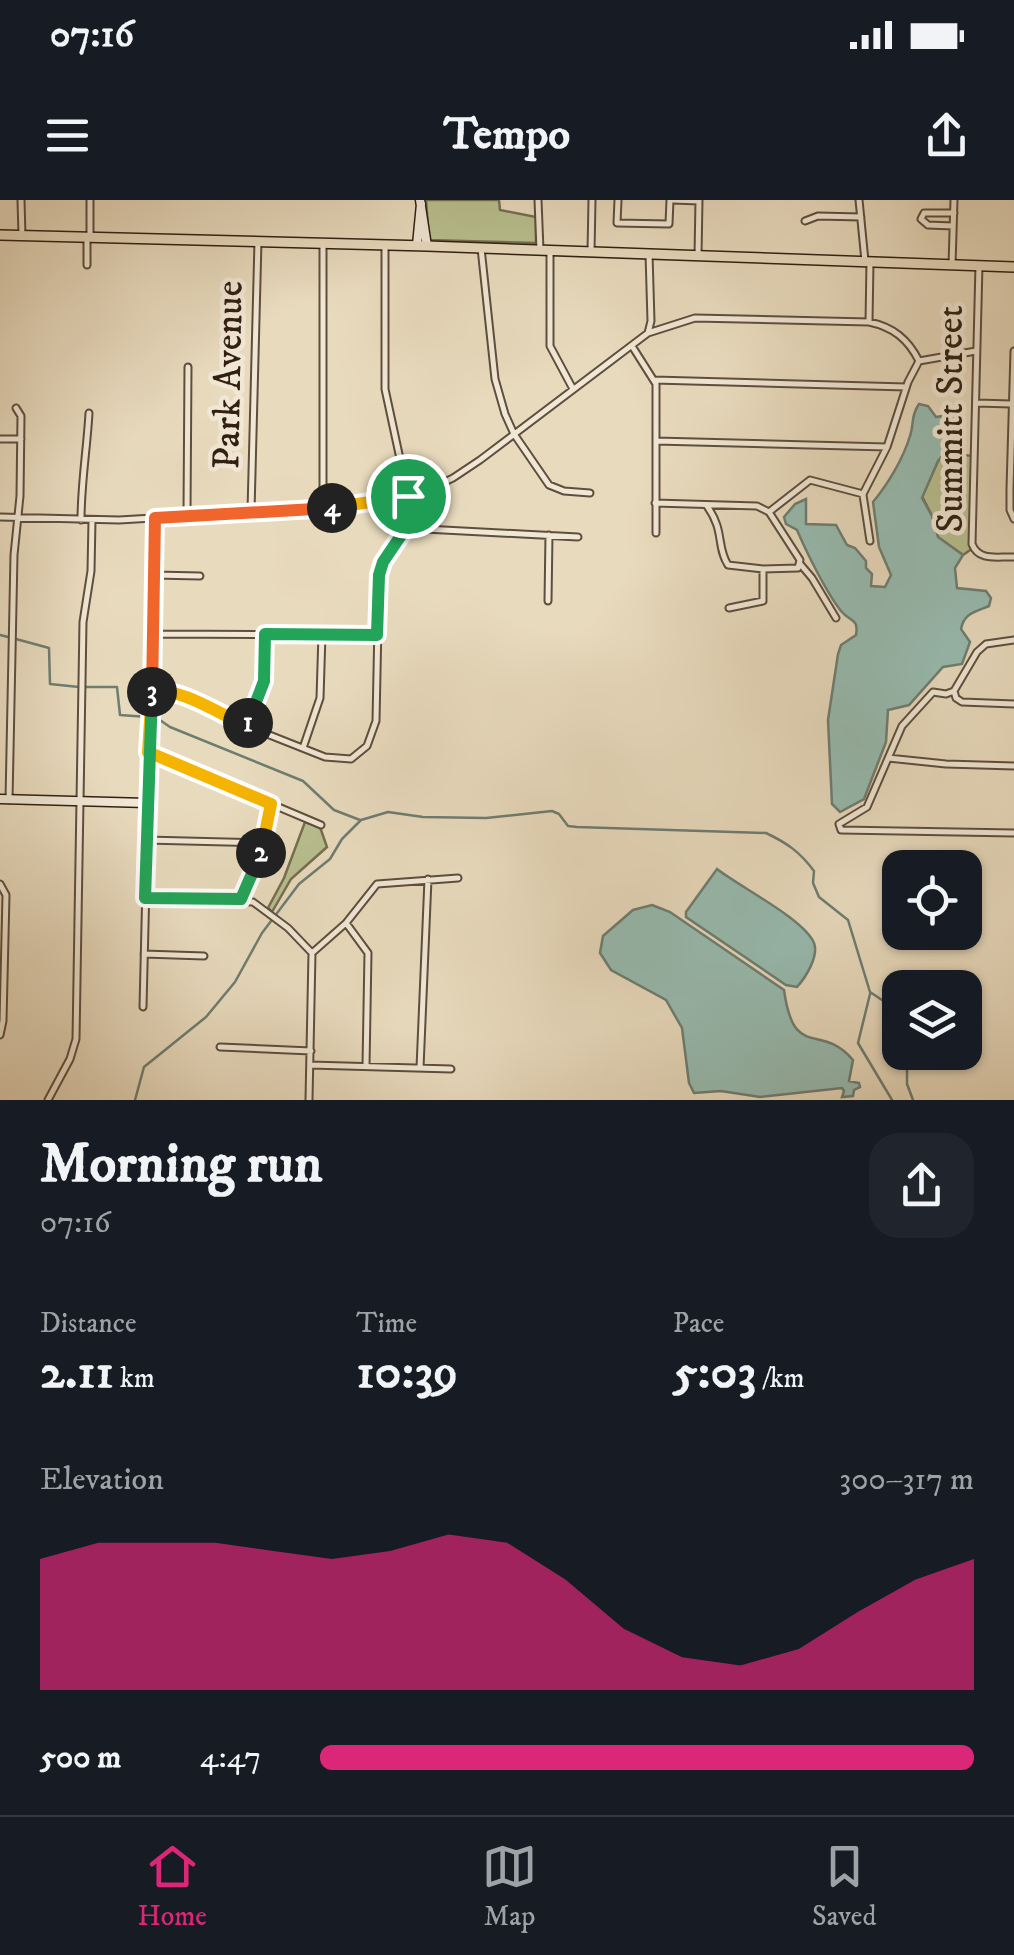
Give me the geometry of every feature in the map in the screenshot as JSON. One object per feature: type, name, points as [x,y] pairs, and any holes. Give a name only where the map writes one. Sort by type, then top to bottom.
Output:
[{"type":"main road","points":[[0,235],[1014,266]]},
{"type":"street","points":[[22,200],[22,236]]},
{"type":"street","points":[[87,265],[90,200]]},
{"type":"street","points":[[538,200],[550,346],[573,389]]},
{"type":"street","points":[[591,252],[592,200]]},
{"type":"street","points":[[618,200],[617,223],[669,224],[672,200],[699,200],[698,256]]},
{"type":"street","points":[[859,200],[868,261],[868,322]]},
{"type":"street","points":[[952,264],[954,200]]},
{"type":"street","points":[[421,202],[422,246]]},
{"type":"street","points":[[954,213],[924,213],[921,219],[928,225],[954,226]]},
{"type":"street","points":[[804,221],[818,216],[861,217]]},
{"type":"street","name":"Park Avenue","points":[[251,511],[258,241]]},
{"type":"street","points":[[323,243],[323,508]]},
{"type":"street","points":[[152,690],[180,695],[247,726],[341,760],[358,755],[370,741],[375,726],[381,567],[406,528],[408,496],[385,389],[385,245]]},
{"type":"street","points":[[481,248],[500,403],[514,434],[550,485],[564,491],[590,493]]},
{"type":"street","points":[[648,333],[650,254]]},
{"type":"street","name":"Summitt Street","points":[[978,265],[972,544],[980,555],[1014,557]]},
{"type":"street","points":[[0,517],[155,518],[358,506],[408,496],[453,478],[648,333],[687,319],[881,324],[901,335],[919,361]]},
{"type":"street","points":[[632,346],[654,380],[656,533]]},
{"type":"street","points":[[919,361],[976,351]]},
{"type":"street","points":[[1014,351],[1010,510],[1014,519]]},
{"type":"street","points":[[870,541],[863,494],[887,447],[919,361]]},
{"type":"street","points":[[187,515],[188,367]]},
{"type":"street","points":[[654,380],[907,387]]},
{"type":"street","points":[[976,403],[1013,404]]},
{"type":"street","points":[[16,408],[22,416],[20,496],[5,800],[147,803]]},
{"type":"street","points":[[80,520],[89,413]]},
{"type":"street","points":[[0,439],[21,439]]},
{"type":"street","points":[[656,440],[887,447]]},
{"type":"street","points":[[769,512],[810,480],[863,494]]},
{"type":"street","points":[[656,503],[758,506],[769,512],[836,618]]},
{"type":"street","points":[[707,506],[718,523],[723,558],[728,565],[763,569],[800,566]]},
{"type":"street","points":[[143,1007],[155,518]]},
{"type":"street","points":[[48,1100],[76,1039],[83,622],[91,571],[92,520]]},
{"type":"street","points":[[406,528],[578,537]]},
{"type":"street","points":[[548,600],[549,536]]},
{"type":"street","points":[[729,608],[763,601],[763,569]]},
{"type":"street","points":[[154,575],[200,576]]},
{"type":"street","points":[[153,634],[377,635]]},
{"type":"street","points":[[247,726],[264,681],[265,634]]},
{"type":"street","points":[[303,748],[320,698],[322,634]]},
{"type":"street","points":[[1013,639],[982,647],[954,691],[933,692],[914,708],[902,726],[867,807],[840,822],[841,830],[1014,834]]},
{"type":"street","points":[[954,691],[962,702],[1014,704]]},
{"type":"street","points":[[148,752],[321,826]]},
{"type":"street","points":[[888,758],[1014,766]]},
{"type":"street","points":[[241,899],[264,843],[271,804]]},
{"type":"street","points":[[146,840],[264,843]]},
{"type":"street","points":[[312,953],[346,923],[376,884],[458,878]]},
{"type":"street","points":[[420,1068],[428,879]]},
{"type":"street","points":[[0,884],[6,895],[0,1036]]},
{"type":"street","points":[[145,898],[241,899],[276,918],[312,953],[309,1100]]},
{"type":"street","points":[[346,923],[368,953],[366,1066]]},
{"type":"street","points":[[144,954],[204,956]]},
{"type":"street","points":[[220,1047],[310,1051]]},
{"type":"street","points":[[310,1065],[451,1069]]},
{"type":"green space","points":[[426,200],[499,200],[500,210],[536,217],[536,243],[429,240]]},
{"type":"green space","points":[[946,453],[974,456],[973,548],[963,555],[938,537],[922,496],[938,461]]},
{"type":"green space","points":[[305,822],[320,827],[327,847],[291,879],[272,912],[268,908]]},
{"type":"water","points":[[919,404],[928,406],[936,417],[949,415],[958,420],[957,440],[938,461],[922,498],[938,537],[963,555],[955,568],[957,588],[986,591],[991,598],[989,606],[971,614],[962,624],[970,642],[962,664],[943,667],[909,705],[888,710],[886,742],[864,799],[840,812],[832,804],[828,720],[838,654],[841,645],[856,635],[856,626],[835,603],[797,530],[786,524],[784,517],[795,504],[806,499],[806,524],[836,525],[847,545],[866,561],[872,574],[871,586],[885,587],[891,575],[879,547],[873,502],[903,453]]},
{"type":"water","points":[[717,869],[808,934],[815,954],[797,987],[786,985],[686,917]]},
{"type":"water","points":[[652,905],[670,912],[784,990],[794,1026],[802,1034],[841,1049],[853,1060],[849,1081],[859,1083],[860,1087],[853,1096],[842,1097],[842,1088],[760,1097],[721,1091],[694,1093],[689,1083],[682,1028],[666,1000],[611,970],[600,953],[603,936],[633,910]]},
{"type":"waterway","points":[[0,635],[8,637]]},
{"type":"waterway","points":[[16,639],[49,648],[50,684],[79,687]]},
{"type":"waterway","points":[[86,687],[117,687],[120,715],[148,717]]},
{"type":"waterway","points":[[157,718],[170,727],[303,781],[334,810],[360,820]]},
{"type":"waterway","points":[[135,1100],[144,1067],[206,1017],[235,982],[262,933],[299,884],[330,859],[342,839],[361,820],[388,812],[486,818],[552,811],[568,826],[577,827],[766,833],[793,849],[814,871],[813,883],[819,897],[848,920],[870,992],[882,1000]]},
{"type":"waterway","points":[[870,994],[858,1043],[892,1100]]},
{"type":"waterway","points":[[907,1070],[913,1100]]},
{"type":"route","points":[[408,496],[345,507],[155,518],[152,690],[150,728],[148,752],[145,898],[241,899],[261,854],[271,804],[148,752],[152,690],[180,695],[247,726],[264,681],[265,634],[377,635],[379,575],[383,562],[406,528],[408,496]]}]
